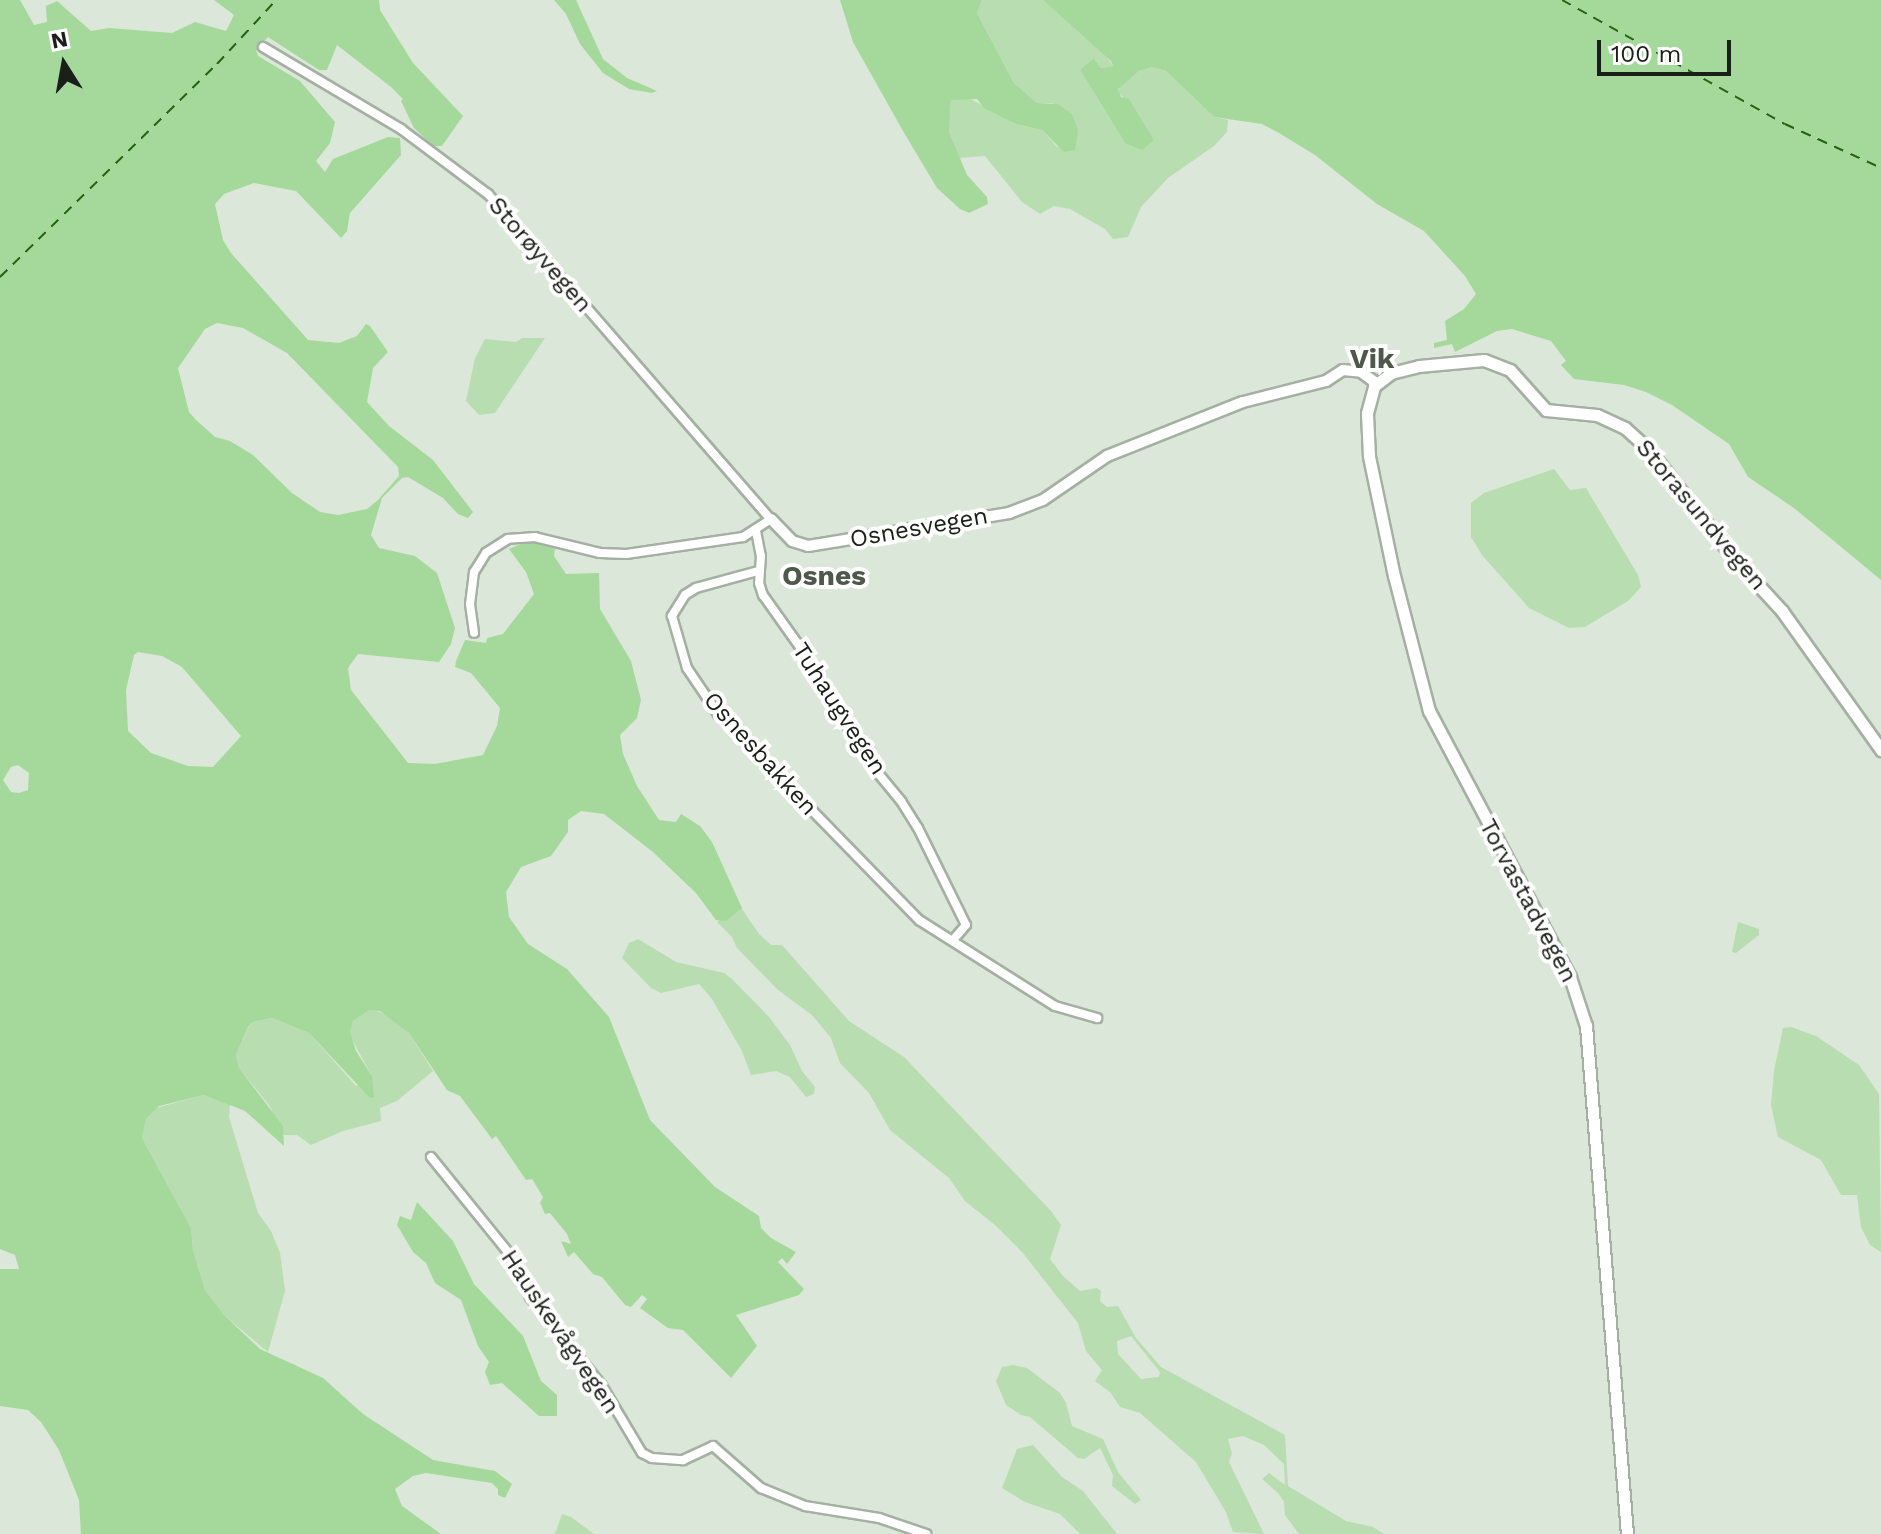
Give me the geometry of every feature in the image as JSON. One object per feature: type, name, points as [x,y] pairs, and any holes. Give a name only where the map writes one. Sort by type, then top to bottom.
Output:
[{"type":"main road","name":"Storasundvegen","points":[[1376,383],[1391,373],[1419,366],[1484,360],[1510,370],[1534,401],[1546,410],[1597,415],[1625,428],[1648,449],[1726,549],[1782,611],[1881,750]]},
{"type":"main road","name":"Torvastadvegen","points":[[1376,383],[1368,407],[1369,456],[1394,576],[1429,711],[1458,771],[1560,957],[1577,994],[1586,1026],[1627,1534]]},
{"type":"street","name":"Storøyvegen","points":[[263,47],[401,129],[488,194],[771,519]]},
{"type":"street","name":"Osnesvegen","points":[[771,519],[792,541],[808,546],[1009,513],[1043,500],[1107,456],[1243,402],[1326,381],[1343,370],[1361,372],[1376,383]]},
{"type":"street","points":[[474,633],[470,604],[474,572],[486,553],[508,539],[535,537],[600,553],[626,554],[743,537],[771,519]]},
{"type":"street","name":"Tuhaugvegen","points":[[756,531],[763,595],[805,654],[868,761],[907,809],[966,925],[953,940]]},
{"type":"street","name":"Osnesbakken","points":[[758,571],[696,588],[678,604],[673,627],[687,668],[718,714],[919,920],[1055,1006],[1097,1018]]},
{"type":"street","name":"Hauskevågvegen","points":[[431,1157],[508,1252],[530,1297],[602,1386],[642,1453],[652,1458],[683,1460],[713,1446],[761,1488],[810,1508],[879,1518],[926,1534]]},
{"type":"shaded area","points":[[0,0],[20,0],[34,25],[47,22],[46,6],[57,1],[91,31],[109,28],[172,33],[195,22],[226,31],[234,15],[214,0],[379,0],[380,10],[413,63],[463,116],[442,146],[433,146],[414,128],[401,101],[403,99],[391,87],[337,45],[327,70],[319,70],[268,37],[256,51],[258,56],[300,81],[335,122],[330,143],[316,161],[325,172],[333,159],[388,137],[400,138],[401,155],[350,213],[347,231],[341,238],[296,191],[254,183],[224,194],[215,204],[223,240],[231,253],[308,340],[339,343],[357,336],[366,324],[370,326],[388,352],[373,368],[367,402],[389,426],[433,460],[473,512],[468,518],[458,514],[443,498],[408,477],[402,478],[382,498],[371,535],[379,548],[415,556],[437,573],[455,628],[451,644],[439,662],[358,654],[348,668],[351,690],[408,763],[435,764],[483,755],[497,726],[500,708],[471,673],[455,667],[465,640],[486,643],[487,638],[503,634],[534,594],[526,572],[509,549],[526,542],[544,545],[555,549],[554,556],[566,574],[599,573],[600,609],[631,661],[641,700],[637,718],[620,735],[623,754],[637,786],[659,820],[676,822],[681,814],[700,826],[712,842],[742,908],[726,921],[716,920],[696,893],[653,852],[604,814],[581,811],[568,820],[568,832],[551,856],[521,867],[506,892],[509,917],[528,944],[567,969],[609,1017],[650,1120],[715,1187],[759,1216],[761,1228],[771,1238],[796,1252],[787,1264],[782,1258],[778,1262],[804,1289],[799,1295],[736,1315],[757,1346],[731,1378],[683,1330],[668,1328],[640,1308],[647,1299],[642,1295],[631,1307],[625,1305],[602,1277],[593,1274],[574,1252],[568,1257],[561,1241],[571,1244],[567,1234],[550,1213],[545,1214],[540,1203],[543,1197],[532,1179],[526,1180],[496,1136],[492,1139],[460,1096],[447,1090],[409,1033],[380,1011],[370,1010],[353,1021],[350,1032],[356,1051],[372,1076],[374,1097],[370,1098],[309,1033],[272,1018],[253,1022],[236,1055],[239,1068],[283,1126],[284,1146],[245,1111],[204,1095],[159,1106],[146,1119],[142,1138],[191,1228],[193,1250],[205,1290],[225,1316],[260,1349],[323,1378],[363,1414],[433,1460],[495,1471],[512,1484],[505,1498],[498,1495],[498,1489],[492,1483],[426,1473],[413,1476],[395,1489],[402,1506],[441,1534],[81,1534],[79,1500],[59,1450],[41,1422],[28,1410],[0,1406],[0,1269],[19,1269],[15,1255],[0,1249]],"holes":[[[217,323],[243,328],[287,353],[398,467],[399,476],[378,500],[367,509],[338,515],[320,512],[292,493],[253,455],[230,441],[215,437],[196,420],[189,412],[178,368],[205,329]],[[138,652],[162,656],[182,667],[241,736],[213,767],[188,766],[151,753],[128,731],[126,690],[134,655]],[[18,765],[29,773],[28,790],[11,792],[3,780],[11,767]]]},
{"type":"shaded area","points":[[554,0],[576,0],[603,59],[627,78],[657,91],[629,89],[603,73],[580,44],[566,14]]},
{"type":"shaded area","points":[[840,0],[982,0],[977,13],[1014,83],[1037,103],[1058,104],[1072,114],[1078,130],[1075,150],[1064,152],[1042,130],[1016,124],[984,108],[977,99],[951,100],[949,132],[967,175],[987,197],[988,204],[969,213],[960,209],[937,188],[903,131],[853,42]]},
{"type":"shaded area","points":[[982,0],[1043,0],[1105,54],[1113,66],[1101,68],[1095,59],[1080,70],[1125,143],[1125,99],[1119,93],[1119,87],[1139,71],[1152,67],[1166,71],[1214,117],[1228,120],[1227,132],[1214,146],[1168,178],[1141,207],[1128,237],[1113,239],[1105,229],[1070,209],[1054,206],[1040,214],[1022,202],[985,156],[959,158],[949,132],[951,100],[967,97],[1016,124],[1042,130],[1058,148],[1053,103],[1037,103],[1014,83],[977,13]]},
{"type":"shaded area","points":[[1043,0],[1881,0],[1881,580],[1794,508],[1748,477],[1729,444],[1672,405],[1646,392],[1624,385],[1574,379],[1561,365],[1566,361],[1551,341],[1512,329],[1497,331],[1455,352],[1452,344],[1434,348],[1434,343],[1447,340],[1445,321],[1464,309],[1476,294],[1465,276],[1424,231],[1377,204],[1315,155],[1279,133],[1262,124],[1214,117],[1166,71],[1152,67],[1139,71],[1118,89],[1121,97],[1129,99],[1154,140],[1142,150],[1125,143],[1080,70],[1094,58],[1101,68],[1113,66],[1111,61]]},
{"type":"shaded area","points":[[522,338],[545,338],[495,413],[479,415],[466,401],[475,358],[485,339],[516,342]]},
{"type":"shaded area","points":[[1554,469],[1570,490],[1586,488],[1638,575],[1641,587],[1628,601],[1585,627],[1569,628],[1529,608],[1482,555],[1471,537],[1471,503],[1484,493]]},
{"type":"shaded area","points":[[740,906],[759,934],[771,945],[782,945],[849,1021],[904,1057],[1051,1211],[1061,1225],[1050,1259],[1063,1276],[1080,1291],[1097,1288],[1101,1291],[1100,1301],[1107,1307],[1118,1306],[1136,1338],[1161,1367],[1285,1435],[1288,1486],[1346,1521],[1373,1527],[1384,1534],[1299,1534],[1285,1515],[1284,1502],[1278,1493],[1262,1479],[1269,1473],[1285,1485],[1284,1464],[1264,1445],[1243,1436],[1228,1439],[1232,1453],[1229,1462],[1264,1534],[1233,1532],[1226,1512],[1196,1462],[1140,1413],[1120,1407],[1110,1392],[1095,1381],[1102,1370],[1086,1351],[1078,1323],[1022,1252],[965,1201],[949,1178],[890,1130],[869,1093],[840,1063],[831,1038],[812,1015],[778,990],[737,948],[732,937],[717,922]],"holes":[[[1131,1336],[1160,1372],[1159,1377],[1141,1379],[1118,1354],[1117,1341]]]},
{"type":"shaded area","points":[[1738,922],[1759,929],[1759,935],[1736,953],[1732,952]]},
{"type":"shaded area","points":[[638,939],[676,962],[724,973],[732,979],[769,1017],[790,1045],[802,1071],[815,1087],[814,1094],[806,1097],[790,1077],[776,1071],[751,1075],[742,1051],[712,999],[699,984],[661,993],[651,988],[622,958],[629,943]]},
{"type":"shaded area","points":[[372,1009],[387,1015],[409,1033],[433,1071],[397,1101],[380,1108],[381,1121],[343,1131],[311,1145],[297,1135],[284,1135],[269,1105],[239,1068],[236,1055],[248,1028],[253,1022],[272,1018],[309,1033],[356,1086],[372,1076],[349,1034],[353,1021]]},
{"type":"shaded area","points":[[1791,1027],[1816,1036],[1859,1065],[1879,1094],[1881,1252],[1870,1245],[1861,1227],[1857,1195],[1841,1195],[1821,1160],[1778,1137],[1771,1105],[1774,1071],[1783,1028]]},
{"type":"shaded area","points":[[204,1095],[230,1104],[229,1117],[258,1213],[271,1231],[280,1253],[285,1291],[268,1352],[225,1316],[205,1290],[193,1250],[191,1228],[142,1138],[146,1119],[156,1108]]},
{"type":"shaded area","points":[[417,1202],[453,1241],[474,1284],[523,1336],[541,1381],[557,1395],[557,1416],[539,1416],[502,1383],[490,1385],[485,1372],[489,1362],[478,1346],[461,1300],[435,1283],[426,1263],[413,1252],[397,1225],[400,1216],[411,1220]]},
{"type":"shaded area","points":[[1013,1365],[1027,1368],[1060,1393],[1072,1426],[1103,1439],[1118,1472],[1141,1500],[1135,1504],[1112,1486],[1113,1475],[1100,1448],[1084,1459],[1078,1458],[1030,1417],[1006,1405],[996,1381],[1002,1367]]},
{"type":"shaded area","points":[[1033,1445],[1062,1477],[1083,1491],[1117,1534],[1080,1534],[1060,1514],[1025,1502],[1002,1488],[1017,1449]]},
{"type":"shaded area","points":[[562,1514],[571,1517],[594,1534],[555,1534]]},
{"type":"ferry route","points":[[0,277],[217,64],[276,0]]},
{"type":"ferry route","points":[[1562,0],[1785,124],[1881,168]]},
{"type":"district","name":"Vik","points":[[1372,359]]},
{"type":"district","name":"Osnes","points":[[824,576]]}]
